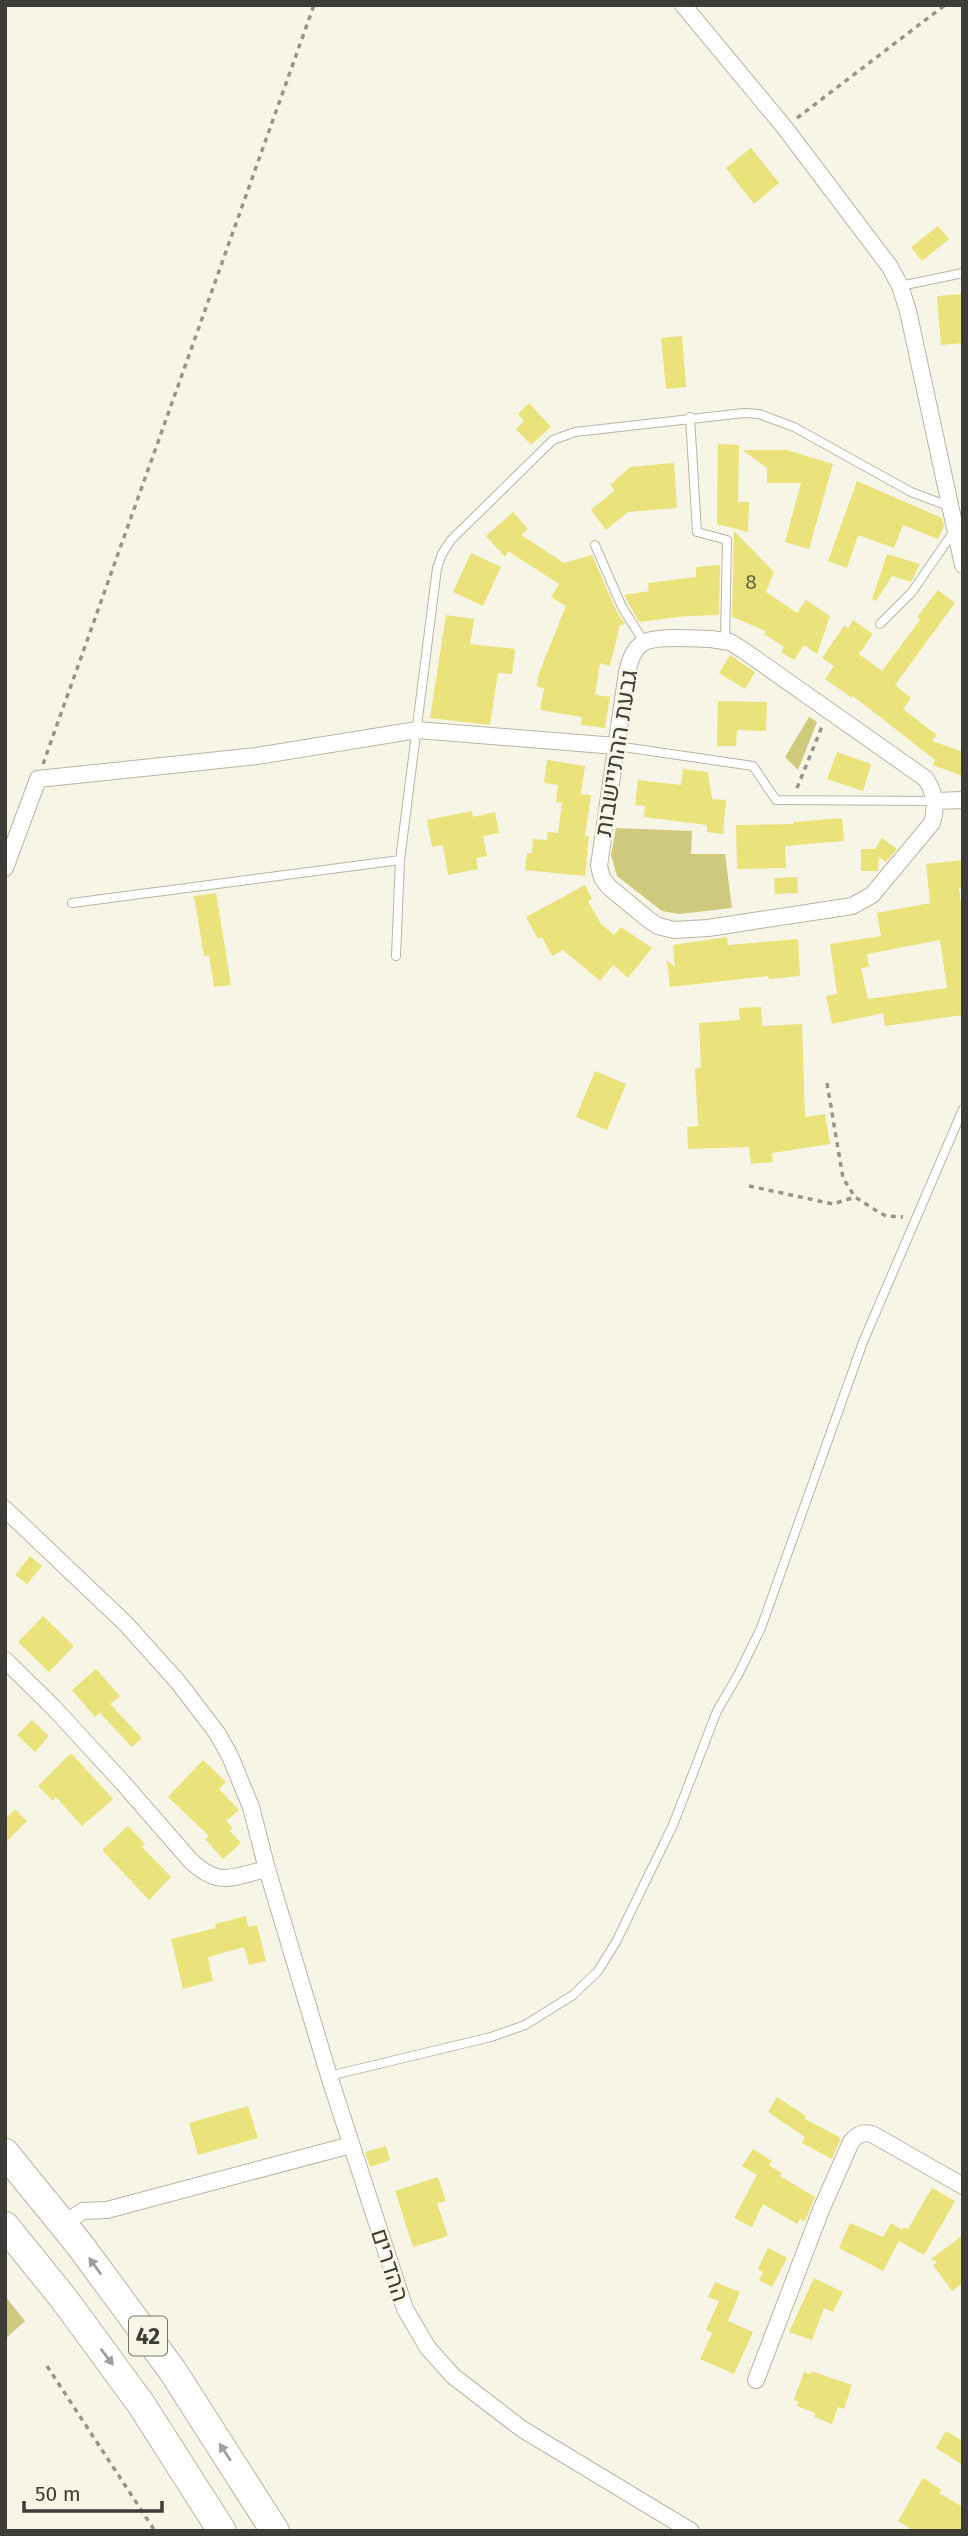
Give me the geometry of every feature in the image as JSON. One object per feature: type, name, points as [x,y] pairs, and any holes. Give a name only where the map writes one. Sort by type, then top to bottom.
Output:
[{"type":"highway","name":"42","points":[[5,2153],[63,2224],[172,2370],[275,2531]]},
{"type":"highway","name":"42","points":[[5,2226],[64,2299],[142,2404],[222,2531]]},
{"type":"street","points":[[684,5],[785,128],[890,267],[900,286],[908,311],[963,565]]},
{"type":"street","name":"גבעת ההתיישבות","points":[[712,639],[725,641],[743,650],[926,779],[934,791],[932,823],[872,895],[852,906],[708,928],[674,930],[658,926],[609,887],[602,878],[599,866],[616,746],[627,672],[632,655],[644,642],[712,639]]},
{"type":"street","points":[[5,868],[38,779],[257,757],[417,730],[616,746]]},
{"type":"street","points":[[934,801],[963,800]]},
{"type":"street","name":"ההדרים","points":[[5,1509],[126,1624],[178,1682],[217,1732],[230,1756],[251,1807],[329,2076],[405,2309],[428,2348],[453,2376],[522,2430],[691,2531]]},
{"type":"street","points":[[5,1660],[62,1717],[205,1874],[216,1878],[229,1878],[267,1869]]},
{"type":"street","points":[[757,2380],[821,2210],[850,2142],[857,2135],[863,2132],[872,2134],[963,2186]]},
{"type":"street","points":[[63,2224],[83,2211],[107,2210],[351,2144]]},
{"type":"lane","points":[[900,286],[963,273]]},
{"type":"lane","points":[[396,956],[400,860],[437,568],[451,540],[553,440],[575,432],[744,413],[779,420],[911,492],[951,507]]},
{"type":"lane","points":[[690,417],[697,532],[727,540],[725,641]]},
{"type":"lane","points":[[880,624],[912,592],[955,528]]},
{"type":"lane","points":[[594,545],[622,607],[644,642]]},
{"type":"lane","points":[[616,746],[752,766],[776,800],[934,801]]},
{"type":"lane","points":[[72,903],[400,860]]},
{"type":"lane","points":[[329,2076],[491,2037],[525,2025],[552,2011],[598,1971],[616,1942],[673,1825],[717,1711],[761,1628],[863,1342],[963,1109]]},
{"type":"path","points":[[38,779],[314,5]]},
{"type":"path","points":[[785,128],[816,101],[945,5]]},
{"type":"path","points":[[792,800],[828,710]]},
{"type":"path","points":[[827,1083],[843,1178],[855,1197],[886,1216],[919,1215]]},
{"type":"path","points":[[749,1186],[833,1204],[855,1197]]},
{"type":"path","points":[[47,2366],[155,2531]]},
{"type":"shaded area","points":[[809,717],[817,722],[798,770],[785,757]]},
{"type":"shaded area","points":[[616,828],[692,831],[691,854],[725,854],[732,908],[679,914],[662,911],[617,876],[611,855]]},
{"type":"shaded area","points":[[5,2296],[25,2321],[5,2339]]},
{"type":"building","points":[[751,148],[779,183],[754,204],[726,168]]},
{"type":"building","points":[[938,226],[949,239],[922,261],[911,247]]},
{"type":"building","points":[[963,294],[963,343],[941,345],[937,296]]},
{"type":"building","points":[[682,336],[686,387],[666,389],[661,338]]},
{"type":"building","points":[[529,403],[551,427],[531,445],[516,429],[524,421],[518,414]]},
{"type":"building","points":[[718,444],[739,445],[738,502],[749,502],[748,532],[717,524]]},
{"type":"building","points":[[742,450],[787,450],[833,464],[809,549],[785,542],[801,483],[767,483],[767,468]]},
{"type":"building","points":[[674,463],[677,508],[628,512],[606,530],[591,510],[615,490],[610,485],[630,467]]},
{"type":"building","points":[[857,481],[942,518],[944,526],[938,539],[903,525],[894,548],[858,535],[847,568],[828,561]]},
{"type":"building","points":[[513,512],[528,529],[521,535],[564,563],[592,555],[625,624],[620,625],[610,666],[600,663],[595,695],[610,697],[605,728],[581,725],[582,717],[540,710],[544,688],[537,687],[539,673],[566,606],[551,597],[559,584],[508,551],[505,557],[486,536]]},
{"type":"building","points":[[734,531],[774,572],[766,592],[797,613],[806,600],[830,616],[817,654],[804,645],[794,660],[781,652],[784,647],[764,634],[766,631],[732,617]]},
{"type":"building","points":[[471,553],[501,567],[483,606],[453,592]]},
{"type":"building","points":[[887,554],[920,564],[911,582],[892,576],[876,601],[872,599]]},
{"type":"building","points":[[720,565],[719,615],[639,622],[624,595],[649,591],[648,583],[696,577],[696,567]]},
{"type":"building","points":[[938,590],[955,603],[895,685],[911,698],[903,709],[937,735],[932,741],[963,752],[963,776],[933,765],[935,760],[853,696],[852,698],[825,679],[834,666],[822,658],[844,626],[848,628],[853,620],[873,634],[859,654],[882,671],[920,620],[917,617]]},
{"type":"building","points":[[446,615],[474,619],[470,644],[515,649],[512,674],[498,673],[490,725],[430,718]]},
{"type":"building","points":[[730,655],[755,672],[745,689],[719,673]]},
{"type":"building","points":[[718,701],[767,702],[766,731],[737,730],[736,746],[717,746]]},
{"type":"building","points":[[837,752],[871,764],[863,791],[827,779]]},
{"type":"building","points":[[547,760],[585,766],[581,794],[591,795],[585,836],[589,836],[585,876],[525,870],[527,853],[532,853],[533,839],[547,840],[548,832],[558,833],[562,803],[556,802],[558,785],[544,783]]},
{"type":"building","points":[[683,769],[708,772],[712,799],[726,800],[723,834],[707,832],[707,825],[644,817],[645,806],[635,805],[638,780],[681,785]]},
{"type":"building","points":[[472,811],[473,817],[495,812],[499,833],[483,836],[487,856],[476,858],[478,869],[448,875],[443,845],[432,847],[427,820]]},
{"type":"building","points":[[842,818],[844,841],[785,846],[786,868],[737,869],[736,825],[793,824]]},
{"type":"building","points":[[882,838],[897,849],[886,862],[879,857],[878,871],[861,871],[861,849],[875,849]]},
{"type":"building","points":[[963,860],[963,887],[959,888],[963,921],[963,1015],[885,1026],[883,1013],[832,1024],[826,996],[837,994],[830,944],[881,936],[877,913],[930,903],[926,864]],"holes":[[[940,940],[947,988],[868,999],[861,968],[869,967],[867,954]]]},
{"type":"building","points":[[797,877],[798,893],[775,894],[774,878]]},
{"type":"building","points":[[585,885],[592,899],[588,901],[601,924],[614,935],[621,927],[652,948],[628,978],[613,965],[600,981],[563,950],[552,956],[542,937],[538,939],[526,917]]},
{"type":"building","points":[[216,893],[231,985],[214,987],[209,955],[204,956],[194,896]]},
{"type":"building","points":[[727,937],[728,945],[798,939],[800,976],[769,979],[768,976],[670,987],[667,960],[675,967],[673,945]]},
{"type":"building","points":[[761,1007],[762,1026],[802,1024],[805,1117],[825,1114],[830,1144],[772,1153],[773,1162],[751,1164],[749,1147],[688,1149],[687,1127],[698,1126],[695,1069],[701,1068],[699,1023],[740,1020],[739,1008]]},
{"type":"building","points":[[595,1071],[626,1084],[607,1130],[576,1117]]},
{"type":"building","points":[[30,1556],[42,1566],[27,1584],[15,1575]]},
{"type":"building","points":[[43,1616],[74,1646],[49,1672],[18,1642]]},
{"type":"building","points":[[96,1669],[120,1696],[110,1704],[142,1738],[132,1747],[100,1713],[95,1717],[72,1690]]},
{"type":"building","points":[[32,1720],[49,1736],[35,1752],[17,1735]]},
{"type":"building","points":[[71,1753],[113,1799],[82,1826],[56,1797],[53,1801],[38,1786]]},
{"type":"building","points":[[203,1760],[226,1782],[219,1789],[239,1810],[226,1821],[233,1828],[230,1831],[241,1843],[223,1859],[205,1839],[209,1836],[168,1797]]},
{"type":"building","points":[[15,1809],[27,1821],[5,1843],[5,1819]]},
{"type":"building","points":[[128,1826],[145,1844],[142,1847],[171,1877],[149,1900],[102,1850]]},
{"type":"building","points":[[246,1916],[248,1927],[257,1925],[266,1961],[249,1965],[244,1947],[208,1957],[213,1981],[183,1989],[171,1939],[216,1928],[215,1924]]},
{"type":"building","points":[[777,2097],[806,2116],[805,2119],[841,2138],[832,2159],[802,2143],[805,2137],[768,2112]]},
{"type":"building","points":[[248,2106],[258,2138],[198,2155],[189,2123]]},
{"type":"building","points":[[386,2146],[390,2160],[370,2167],[365,2152]]},
{"type":"building","points":[[753,2149],[772,2161],[769,2165],[782,2173],[780,2176],[815,2197],[805,2221],[800,2219],[797,2224],[763,2204],[752,2227],[734,2218],[757,2175],[742,2166]]},
{"type":"building","points":[[438,2177],[446,2201],[437,2203],[448,2236],[413,2247],[395,2191]]},
{"type":"building","points":[[932,2188],[955,2201],[924,2255],[899,2241],[883,2271],[839,2248],[850,2223],[883,2237],[891,2223],[902,2230],[904,2227],[908,2229]]},
{"type":"building","points":[[963,2235],[963,2283],[952,2291],[933,2265],[937,2262],[931,2259]]},
{"type":"building","points":[[768,2248],[787,2258],[772,2287],[759,2280],[763,2272],[758,2269]]},
{"type":"building","points":[[814,2278],[843,2292],[833,2312],[824,2308],[812,2340],[789,2332]]},
{"type":"building","points":[[715,2282],[740,2292],[728,2321],[753,2332],[734,2374],[700,2359],[712,2333],[706,2330],[719,2301],[708,2297]]},
{"type":"building","points":[[811,2371],[852,2385],[844,2409],[838,2407],[832,2424],[814,2417],[815,2413],[797,2406],[799,2402],[794,2400],[804,2372],[810,2374]]},
{"type":"building","points":[[946,2431],[963,2441],[963,2465],[936,2448]]},
{"type":"building","points":[[923,2478],[942,2490],[939,2493],[963,2507],[963,2531],[914,2531],[898,2521]]}]
